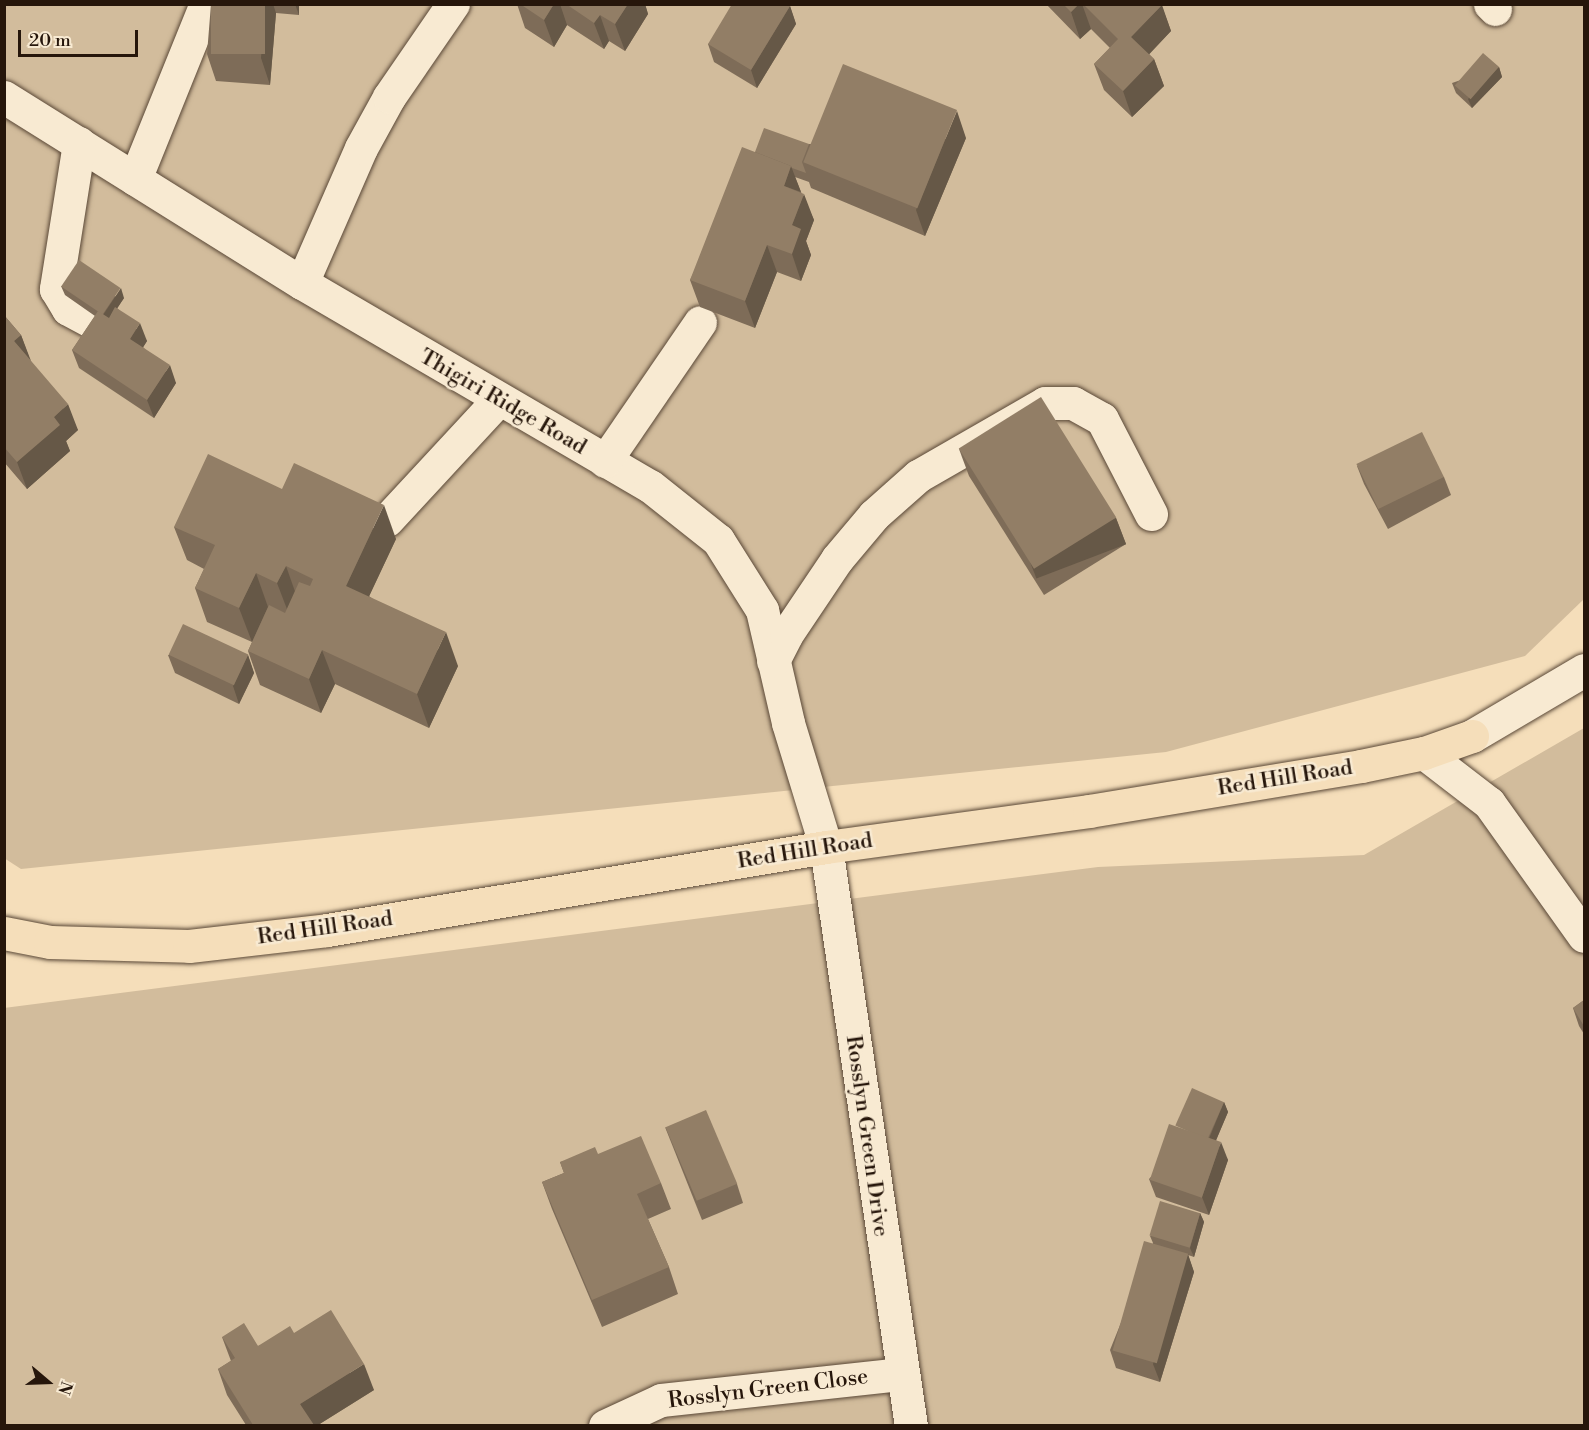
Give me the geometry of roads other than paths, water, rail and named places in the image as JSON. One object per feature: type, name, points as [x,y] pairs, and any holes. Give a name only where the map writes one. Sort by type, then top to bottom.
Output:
[{"type":"main road","name":"Red Hill Road","points":[[4,933],[50,942],[189,946],[327,930],[826,847],[1089,811],[1424,753],[1472,736]]},
{"type":"street","points":[[302,283],[361,148],[389,97],[453,4]]},
{"type":"street","points":[[135,179],[205,6]]},
{"type":"street","name":"Thigiri Ridge Road","points":[[4,97],[302,283],[498,400],[650,486],[718,540],[762,609],[773,662],[826,847]]},
{"type":"street","points":[[79,143],[56,289],[68,309],[100,326]]},
{"type":"street","points":[[605,461],[700,321]]},
{"type":"street","points":[[387,520],[498,400]]},
{"type":"street","points":[[773,662],[786,635],[837,559],[874,516],[918,476],[1045,403],[1073,403],[1102,419],[1151,514]]},
{"type":"street","name":"Red Hill Road","points":[[1472,736],[1584,670]]},
{"type":"street","points":[[1424,753],[1489,803],[1584,936]]},
{"type":"street","name":"Rosslyn Green Drive","points":[[826,847],[900,1374],[911,1425]]},
{"type":"street","name":"Rosslyn Green Close","points":[[605,1425],[661,1400],[900,1374]]}]
